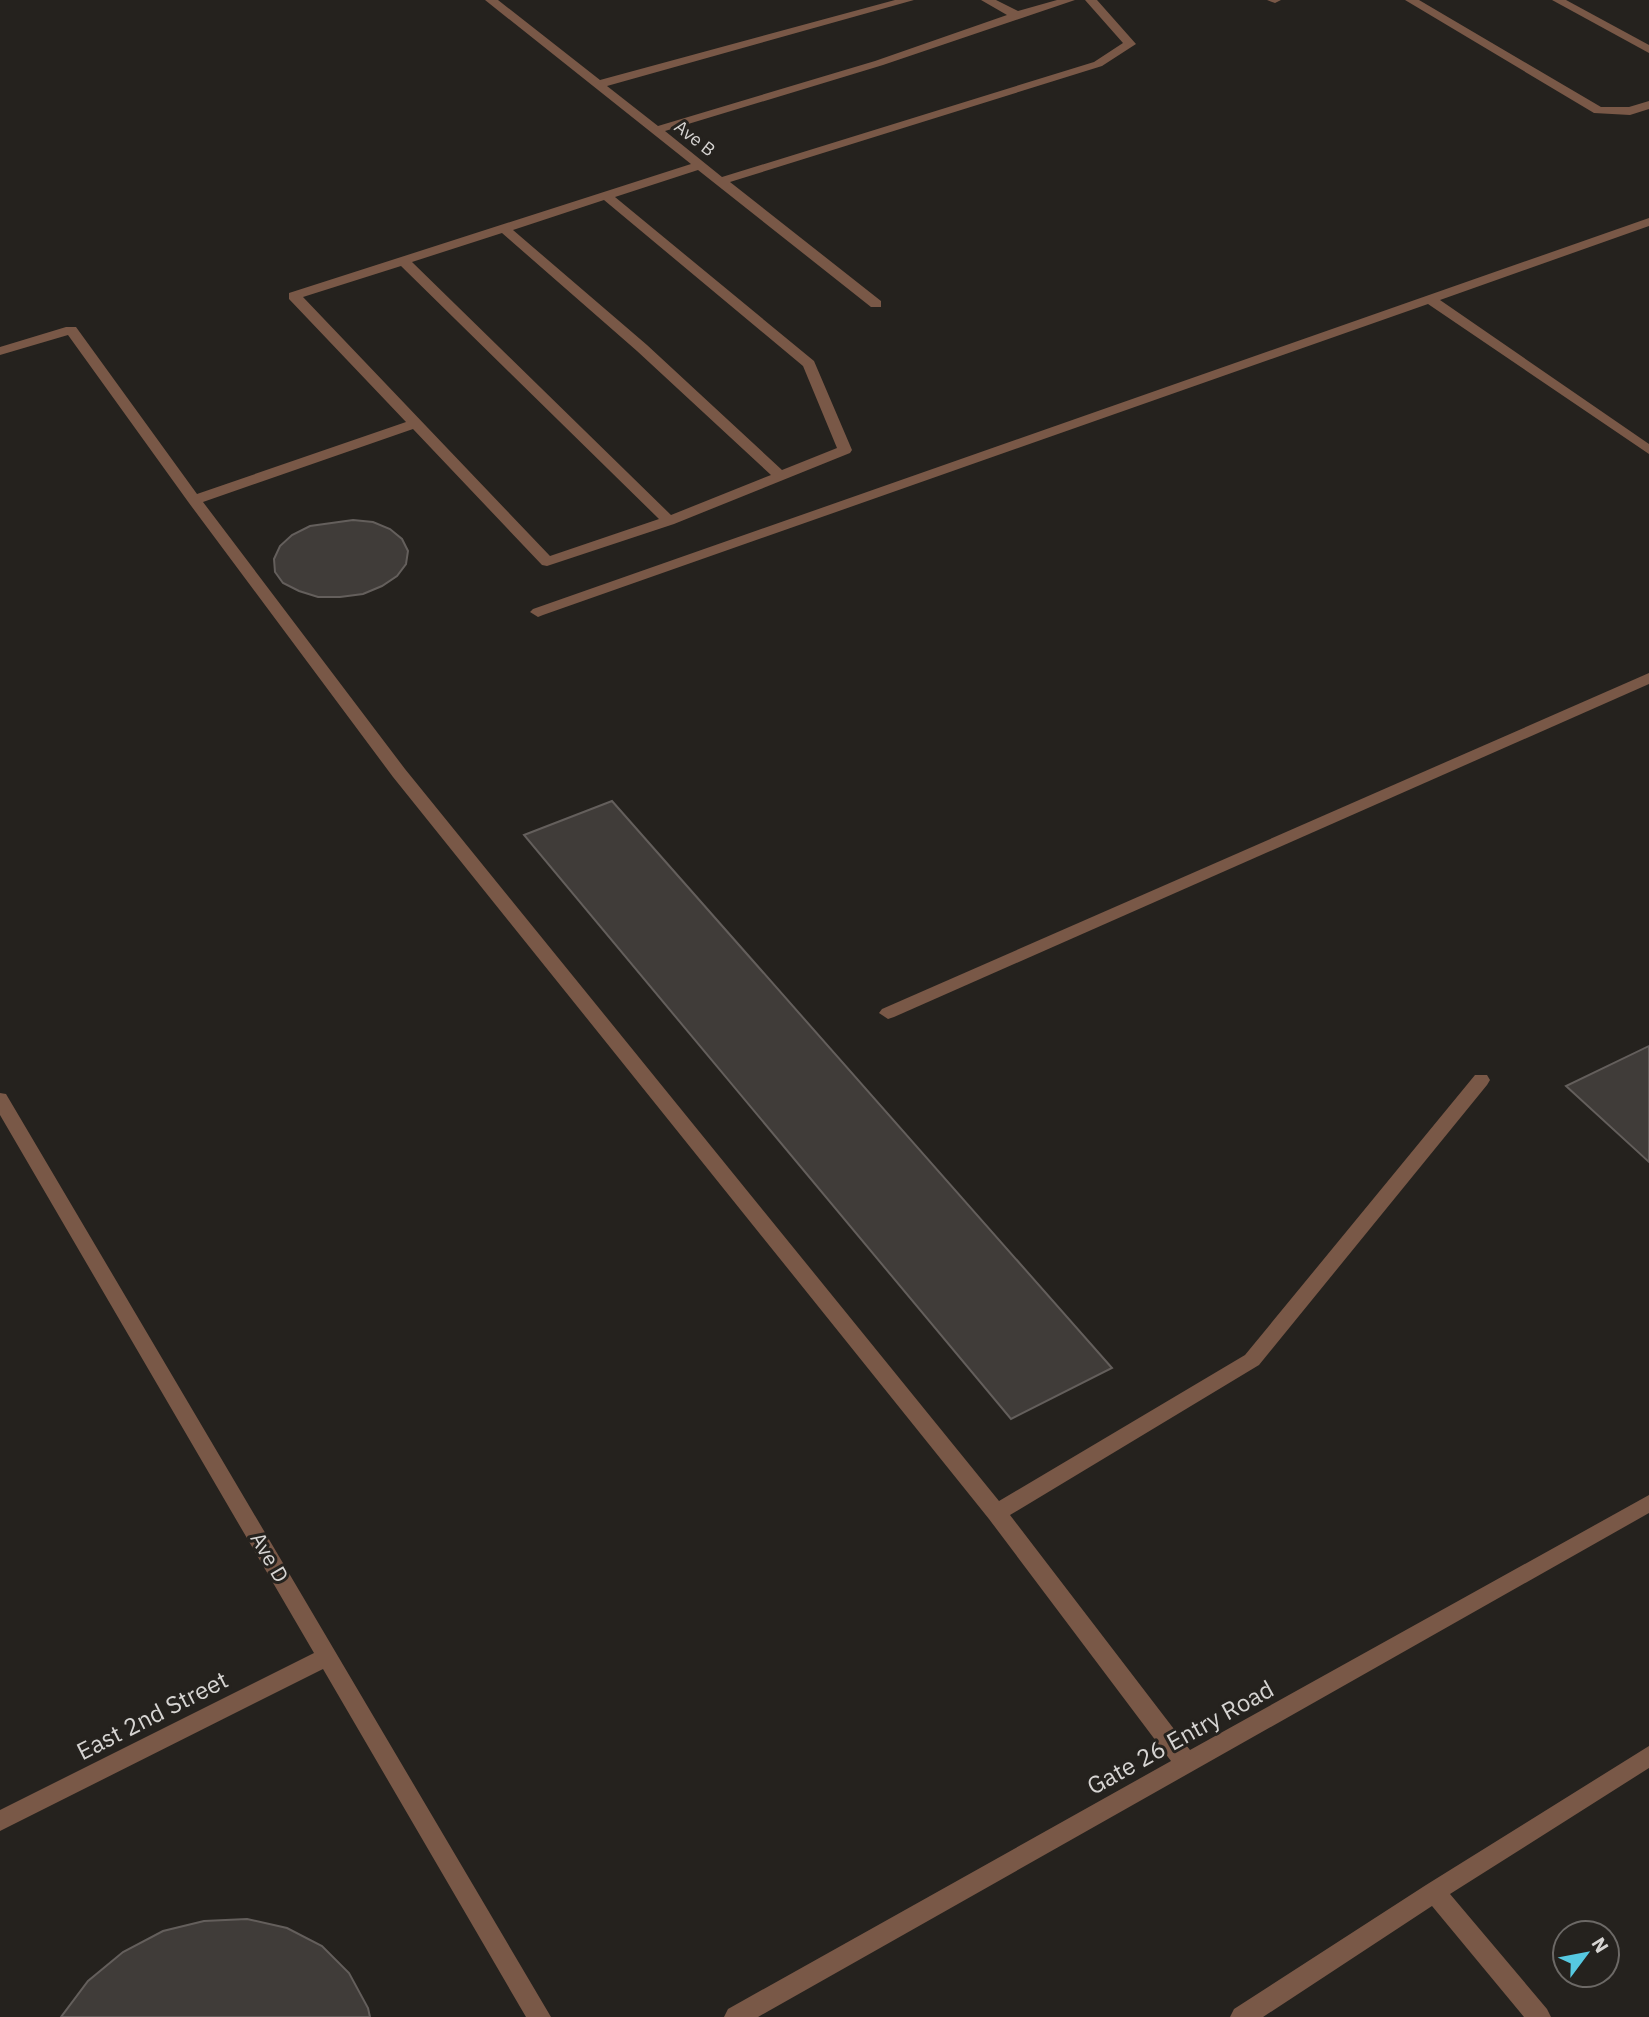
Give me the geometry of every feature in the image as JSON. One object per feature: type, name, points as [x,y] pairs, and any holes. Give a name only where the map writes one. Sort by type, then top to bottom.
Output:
[{"type":"street","name":"Ave B","points":[[491,0],[876,304]]},
{"type":"street","points":[[597,85],[908,0]]},
{"type":"street","points":[[987,0],[1017,15]]},
{"type":"street","points":[[656,130],[879,63],[1017,15],[1069,0]]},
{"type":"street","points":[[721,181],[1098,64],[1130,44],[1091,0]]},
{"type":"street","points":[[1411,0],[1598,110],[1630,111],[1649,105]]},
{"type":"street","points":[[1558,0],[1649,50]]},
{"type":"street","points":[[607,196],[809,364],[845,450],[669,521],[547,562],[293,296],[701,165]]},
{"type":"street","points":[[538,612],[1649,222]]},
{"type":"street","points":[[505,229],[642,348],[781,477]]},
{"type":"street","points":[[404,262],[669,521]]},
{"type":"street","points":[[1430,299],[1649,450]]},
{"type":"street","points":[[0,351],[71,330],[194,500],[399,773],[996,1513],[1187,1764]]},
{"type":"street","points":[[194,500],[415,424]]},
{"type":"street","points":[[888,1013],[1649,678]]},
{"type":"street","points":[[996,1513],[1252,1360],[1481,1080]]},
{"type":"street","name":"Ave D","points":[[0,1099],[539,2017]]},
{"type":"street","name":"Gate 26 Entry Road","points":[[736,2017],[1649,1503]]},
{"type":"street","name":"East 2nd Street","points":[[0,1821],[328,1656]]},
{"type":"street","points":[[1242,2017],[1649,1756]]},
{"type":"street","points":[[1434,1892],[1539,2017]]},
{"type":"building","points":[[353,520],[373,522],[390,529],[402,539],[408,551],[406,564],[397,576],[363,594],[340,597],[318,597],[283,583],[275,572],[274,559],[280,546],[292,535],[310,526]]},
{"type":"building","points":[[612,801],[1112,1368],[1011,1419],[524,835]]},
{"type":"building","points":[[1649,1046],[1649,1162],[1566,1086]]},
{"type":"building","points":[[247,1919],[287,1928],[322,1946],[349,1973],[370,2017],[61,2017],[88,1981],[123,1952],[163,1931],[204,1921]]}]
